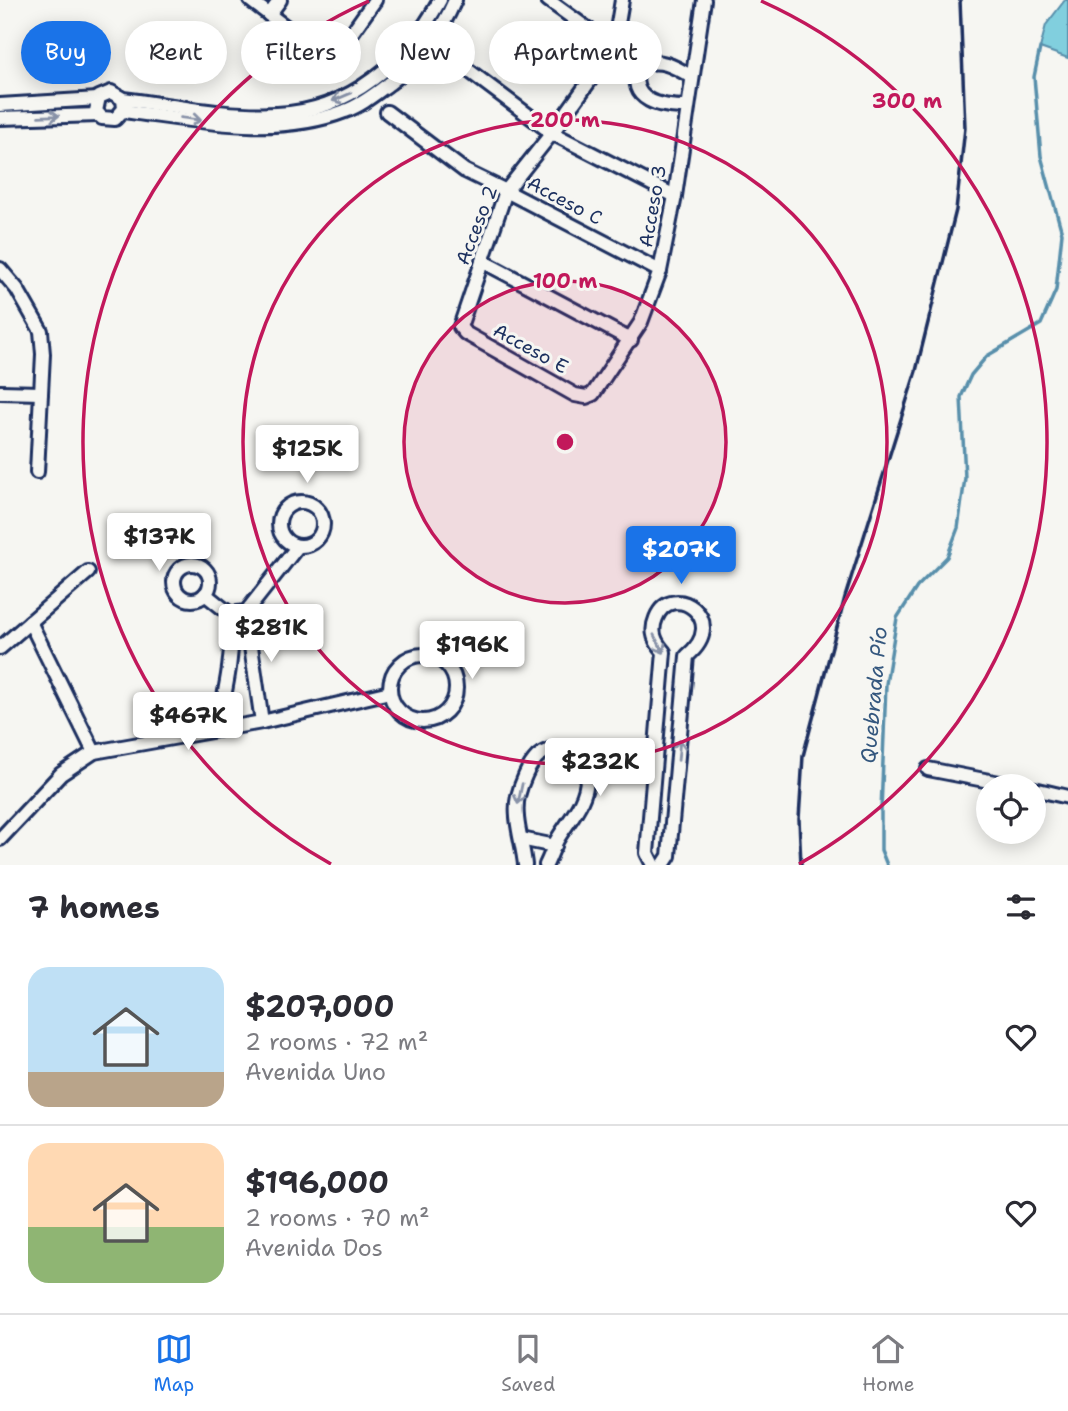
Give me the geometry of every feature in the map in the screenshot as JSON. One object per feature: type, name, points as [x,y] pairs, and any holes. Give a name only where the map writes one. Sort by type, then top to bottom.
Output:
[{"type":"street","points":[[250,0],[320,53],[333,54],[340,51],[375,0]]},
{"type":"street","points":[[269,15],[280,0]]},
{"type":"street","points":[[123,105],[280,114],[329,103],[348,96],[367,84],[406,52],[440,0]]},
{"type":"street","points":[[99,115],[97,99],[102,94],[111,92],[123,105],[265,126],[294,124],[346,111],[368,100],[418,59],[437,36],[455,0]]},
{"type":"street","points":[[548,0],[577,21]]},
{"type":"street","name":"Acceso 2","points":[[618,21],[622,0]]},
{"type":"street","name":"Acceso 3","points":[[586,397],[593,394],[631,340],[641,322],[660,271],[675,196],[704,0]]},
{"type":"street","points":[[662,62],[692,77]]},
{"type":"street","points":[[475,75],[552,133],[675,196]]},
{"type":"street","name":"Acceso 2","points":[[460,327],[506,191],[587,84]]},
{"type":"street","points":[[637,84],[642,96],[662,106],[688,107]]},
{"type":"street","points":[[0,105],[97,99]]},
{"type":"street","points":[[0,118],[99,115],[111,120],[119,117],[123,105]]},
{"type":"street","name":"Acceso C","points":[[387,112],[481,181],[506,191],[660,271]]},
{"type":"street","points":[[482,261],[631,340]]},
{"type":"street","points":[[0,269],[17,289],[41,331],[43,354],[37,472]]},
{"type":"street","name":"Acceso E","points":[[460,327],[465,333],[575,395],[586,397]]},
{"type":"street","points":[[0,392],[41,393]]},
{"type":"street","points":[[230,614],[246,612],[298,546]]},
{"type":"street","points":[[0,648],[88,572]]},
{"type":"street","points":[[205,593],[230,614],[232,630],[229,671],[217,730]]},
{"type":"street","points":[[653,865],[647,853],[664,652],[652,632],[658,612],[665,606],[684,602],[699,612],[704,623],[698,647],[687,656],[669,856],[663,865]]},
{"type":"street","points":[[246,612],[262,722]]},
{"type":"street","points":[[30,622],[94,752]]},
{"type":"street","points":[[418,654],[432,655],[443,660],[456,679],[454,700],[447,710],[426,721],[404,715],[394,703],[390,692],[391,680],[398,666],[407,658],[418,654]]},
{"type":"street","points":[[229,671],[254,668]]},
{"type":"street","points":[[0,838],[61,774],[94,752],[262,722],[390,692]]},
{"type":"street","points":[[524,865],[517,798],[536,758],[550,749],[562,748],[573,752],[579,758],[584,765],[587,779],[582,799],[547,865]]},
{"type":"street","points":[[928,769],[976,778]]},
{"type":"street","points":[[1046,792],[1068,797]]},
{"type":"street","points":[[521,839],[555,846]]},
{"type":"water","points":[[1065,0],[1068,0],[1068,58],[1040,48],[1046,25]]},
{"type":"waterway","name":"Quebrada Pío","points":[[887,865],[881,850],[886,684],[897,618],[917,587],[947,557],[958,528],[965,478],[961,397],[971,375],[987,356],[1041,324],[1056,290],[1062,233],[1041,156],[1034,77],[1040,48]]},
{"type":"railway","points":[[801,865],[799,819],[803,756],[845,597],[916,371],[956,210],[965,128],[960,0]]}]
